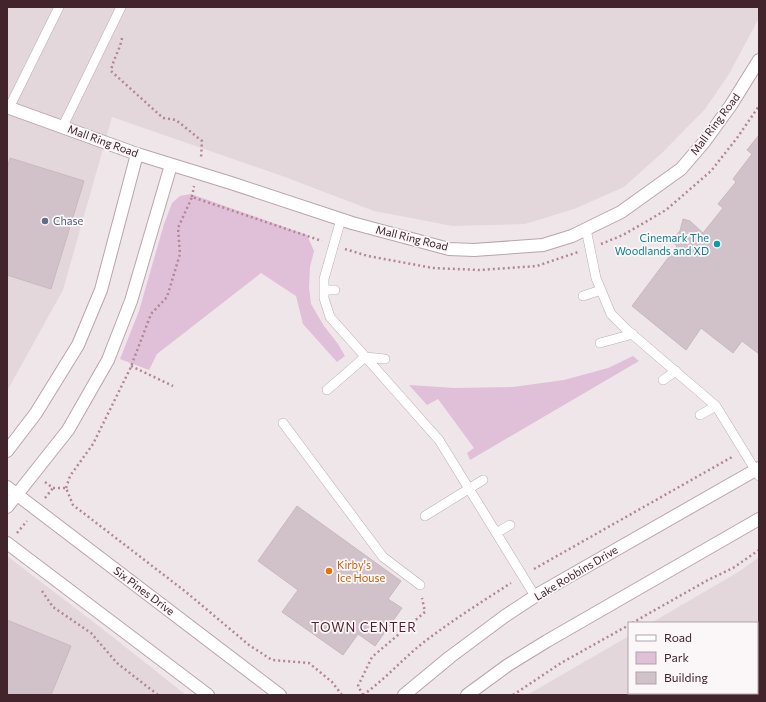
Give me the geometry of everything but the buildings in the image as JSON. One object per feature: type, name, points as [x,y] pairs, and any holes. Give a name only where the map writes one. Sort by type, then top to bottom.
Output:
[{"type":"street","name":"Mall Ring Road","points":[[8,108],[63,126],[137,154],[341,219],[449,249],[474,250],[543,245],[572,236],[621,212],[681,169],[705,141],[731,105],[759,60]]},
{"type":"street","points":[[7,451],[36,413],[78,346],[101,290],[137,154]]},
{"type":"street","points":[[7,507],[12,490],[33,474],[68,430],[108,360],[131,301],[171,165]]},
{"type":"street","name":"Lake Robbins Drive","points":[[404,695],[450,657],[505,616],[535,596],[589,564],[758,472]]},
{"type":"street","name":"Six Pines Drive","points":[[12,490],[280,695]]},
{"type":"street","points":[[467,695],[508,665],[547,641],[759,519]]},
{"type":"street","points":[[7,543],[208,695]]},
{"type":"lane","points":[[8,108],[59,7]]},
{"type":"lane","points":[[63,126],[121,7]]},
{"type":"lane","points":[[341,219],[324,279],[324,298],[330,317],[439,440],[535,596]]},
{"type":"lane","points":[[586,230],[596,278],[611,314],[716,406],[758,472]]},
{"type":"lane","points":[[324,290],[335,290]]},
{"type":"lane","points":[[584,296],[601,290]]},
{"type":"lane","points":[[600,343],[633,334]]},
{"type":"lane","points":[[327,390],[366,357],[385,359]]},
{"type":"lane","points":[[663,380],[676,371]]},
{"type":"lane","points":[[700,415],[716,406]]},
{"type":"lane","points":[[283,424],[383,556],[420,586]]},
{"type":"lane","points":[[425,516],[483,480]]},
{"type":"lane","points":[[496,532],[510,525]]},
{"type":"path","points":[[123,35],[121,47],[112,62],[111,71],[163,118],[176,120],[202,141],[202,154],[192,197],[178,228],[180,254],[167,297],[151,314],[131,366],[93,444],[70,476],[66,488],[73,505],[186,592],[249,645],[272,660],[309,663],[332,682],[342,695]]},
{"type":"path","points":[[192,197],[368,256],[433,268],[480,270],[537,266],[623,235],[666,210],[711,171],[737,138],[759,106]]},
{"type":"path","points":[[131,366],[173,386]]},
{"type":"path","points":[[420,586],[425,612],[372,657],[358,686],[363,695],[377,685],[419,646],[465,613],[523,576],[744,450]]},
{"type":"path","points":[[33,474],[53,488],[66,488]]},
{"type":"path","points":[[634,622],[708,580],[733,568],[759,550]]},
{"type":"path","points":[[39,588],[44,592],[53,607],[91,633],[117,663],[158,695]]},
{"type":"path","points":[[513,695],[561,663],[628,626]]},
{"type":"shaded area","points":[[7,7],[759,7],[759,18],[729,74],[705,109],[663,152],[624,187],[574,209],[525,224],[453,226],[374,211],[285,177],[112,117],[63,290],[7,391]]},
{"type":"shaded area","points":[[7,556],[104,630],[186,695],[7,695]]},
{"type":"shaded area","points":[[759,557],[759,695],[527,695],[628,637],[628,694],[758,694],[758,622],[653,622],[740,571]]},
{"type":"green space","points":[[191,194],[307,235],[314,251],[310,267],[309,287],[311,304],[345,356],[337,362],[303,324],[296,296],[261,273],[157,354],[149,370],[120,359],[139,311],[164,224],[172,203],[180,196]]},
{"type":"green space","points":[[633,356],[639,361],[470,460],[467,453],[474,448],[438,399],[427,405],[409,385],[455,388],[513,387],[564,380],[608,368]]},
{"type":"green space","points":[[658,694],[736,694],[736,695],[656,695]]},
{"type":"place","name":"Chase","points":[[45,221]]},
{"type":"place","name":"Cinemark The Woodlands and XD","points":[[717,244]]},
{"type":"place","name":"Kirby's Ice House","points":[[329,571]]},
{"type":"district","name":"TOWN CENTER","points":[[364,627]]}]
